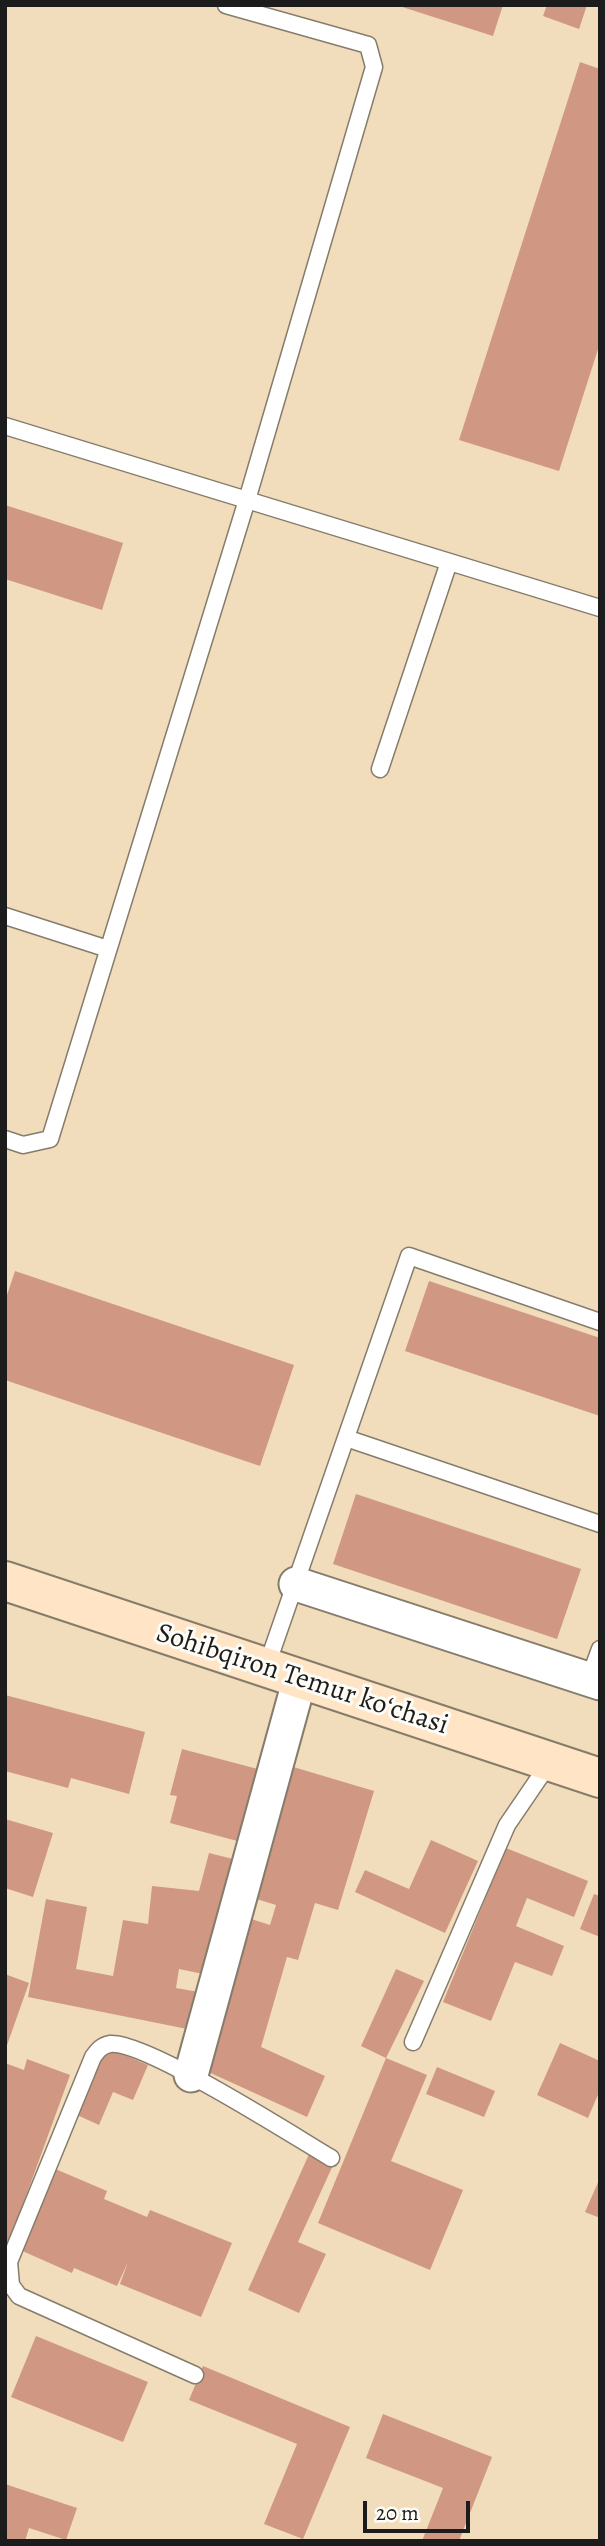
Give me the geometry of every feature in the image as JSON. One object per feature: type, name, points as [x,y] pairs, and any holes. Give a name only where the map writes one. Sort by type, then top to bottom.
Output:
[{"type":"main road","name":"Sohibqiron Temur koʻchasi","points":[[5,1581],[600,1778]]},
{"type":"street","points":[[296,1584],[596,1670]]},
{"type":"street","points":[[191,2075],[283,1673]]},
{"type":"lane","points":[[5,1139],[23,1145],[50,1139],[247,500],[374,67],[368,45],[226,5]]},
{"type":"lane","points":[[5,426],[600,608]]},
{"type":"lane","points":[[380,769],[449,562]]},
{"type":"lane","points":[[5,916],[108,949]]},
{"type":"lane","points":[[283,1673],[296,1584],[409,1256],[600,1322]]},
{"type":"lane","points":[[346,1438],[600,1524]]},
{"type":"lane","points":[[413,2042],[507,1825],[550,1762]]},
{"type":"lane","points":[[195,2375],[19,2296],[11,2285],[9,2262],[99,2048],[111,2044],[124,2046],[191,2075],[331,2158]]},
{"type":"building","points":[[396,5],[503,5],[493,36]]},
{"type":"building","points":[[547,5],[587,5],[579,29],[543,16]]},
{"type":"building","points":[[580,62],[600,69],[600,343],[559,471],[459,440]]},
{"type":"building","points":[[5,505],[123,543],[102,610],[5,579]]},
{"type":"building","points":[[15,1271],[294,1365],[260,1466],[5,1380],[5,1301]]},
{"type":"building","points":[[429,1281],[600,1338],[600,1416],[405,1351]]},
{"type":"building","points":[[356,1494],[581,1569],[557,1639],[333,1564]]},
{"type":"building","points":[[5,1695],[145,1732],[129,1794],[71,1778],[68,1788],[5,1771]]},
{"type":"building","points":[[182,1749],[269,1772],[241,1842],[170,1823],[177,1796],[170,1795]]},
{"type":"building","points":[[290,1766],[374,1791],[338,1910],[315,1903],[298,1960],[287,1957],[261,2047],[325,2076],[307,2117],[204,2070],[245,1917],[270,1925],[276,1905],[250,1897]]},
{"type":"building","points":[[5,1819],[53,1833],[33,1897],[5,1888]]},
{"type":"building","points":[[431,1840],[478,1861],[445,1933],[355,1892],[365,1870],[409,1889]]},
{"type":"building","points":[[506,1848],[588,1881],[574,1917],[527,1898],[516,1926],[564,1946],[552,1976],[515,1962],[491,2021],[443,2002]]},
{"type":"building","points":[[209,1853],[241,1861],[213,1976],[179,1969],[176,1988],[210,1994],[202,2032],[28,1997],[46,1899],[87,1907],[76,1969],[113,1976],[123,1920],[148,1924],[152,1886],[199,1891]]},
{"type":"building","points":[[594,1894],[600,1896],[600,1937],[580,1929]]},
{"type":"building","points":[[396,1969],[424,1981],[386,2058],[361,2046]]},
{"type":"building","points":[[5,1974],[29,1983],[6,2048],[5,2048]]},
{"type":"building","points":[[560,2043],[600,2061],[600,2090],[588,2118],[537,2095]]},
{"type":"building","points":[[106,2047],[148,2065],[133,2100],[113,2092],[99,2125],[77,2115]]},
{"type":"building","points":[[386,2058],[427,2075],[391,2161],[463,2190],[430,2270],[318,2223]]},
{"type":"building","points":[[27,2059],[70,2075],[6,2251],[5,2063],[24,2070]]},
{"type":"building","points":[[437,2067],[495,2091],[484,2117],[426,2094]]},
{"type":"building","points":[[310,2152],[334,2163],[298,2242],[326,2254],[299,2313],[248,2290]]},
{"type":"building","points":[[53,2168],[107,2191],[104,2199],[147,2217],[150,2210],[232,2243],[201,2317],[120,2284],[128,2262],[117,2286],[74,2268],[72,2273],[18,2249]]},
{"type":"building","points":[[600,2178],[600,2218],[585,2212]]},
{"type":"building","points":[[36,2336],[148,2382],[123,2442],[11,2397]]},
{"type":"building","points":[[203,2366],[350,2427],[303,2539],[264,2524],[297,2444],[189,2400]]},
{"type":"building","points":[[383,2414],[492,2457],[459,2541],[422,2541],[443,2488],[366,2458]]},
{"type":"building","points":[[5,2484],[77,2508],[66,2540],[29,2528],[25,2541],[5,2541]]}]
